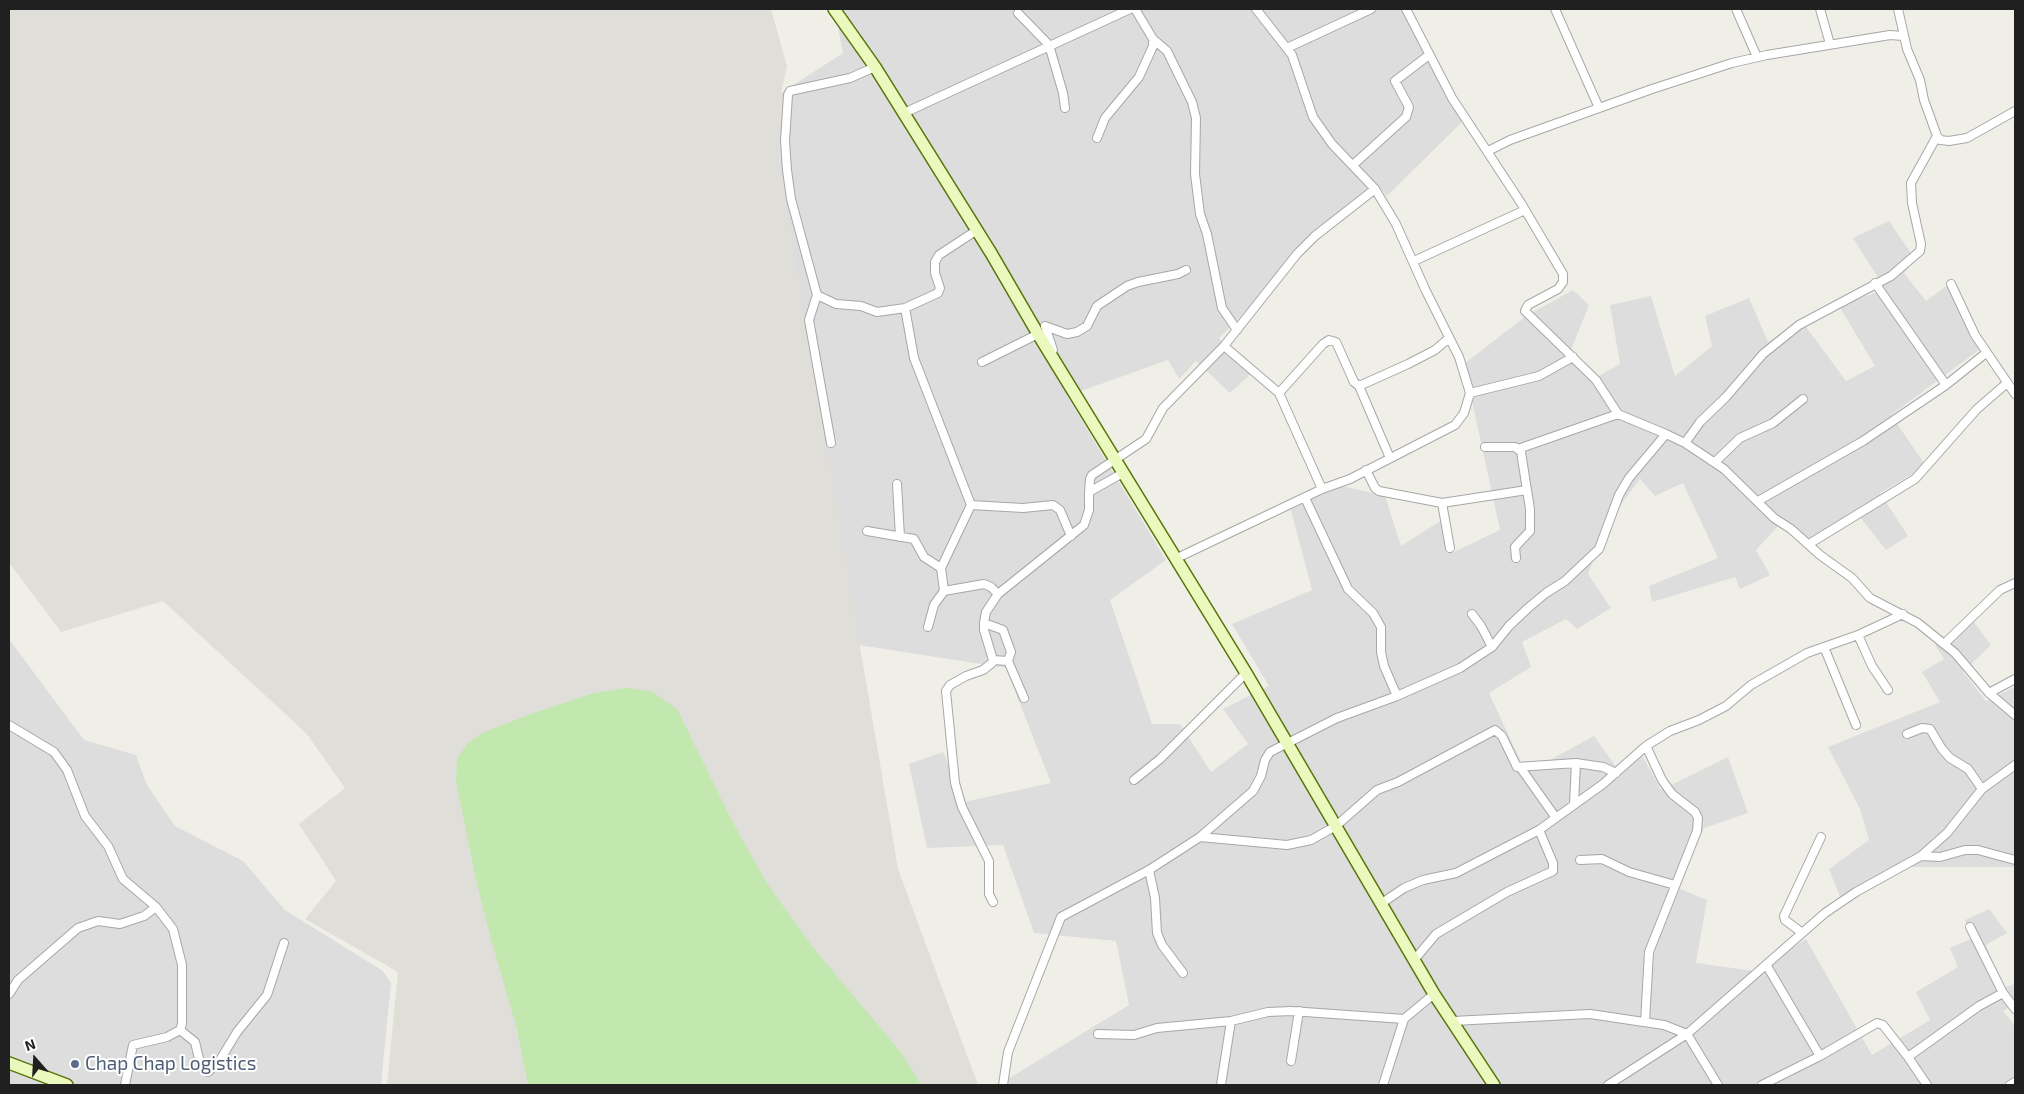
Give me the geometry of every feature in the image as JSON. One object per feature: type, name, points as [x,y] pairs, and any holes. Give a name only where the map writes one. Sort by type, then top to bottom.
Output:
[{"type":"main road","points":[[834,9],[904,112],[1246,673],[1434,994],[1494,1085]]},
{"type":"main road","points":[[9,1063],[67,1085]]},
{"type":"street","points":[[904,112],[1130,9]]},
{"type":"street","points":[[1135,9],[1153,39],[1167,51],[1192,102],[1196,118],[1195,174],[1200,214],[1207,234],[1222,308],[1237,330]]},
{"type":"street","points":[[1175,559],[1366,470],[1455,425],[1464,413],[1470,393],[1459,357],[1396,224],[1375,188],[1332,144],[1313,117],[1287,48],[1256,9]]},
{"type":"street","points":[[1287,48],[1371,9]]},
{"type":"street","points":[[1406,9],[1452,98],[1525,210],[1562,274],[1563,282],[1558,289],[1528,305],[1525,311],[1596,380],[1618,414],[1686,443],[1715,462],[1774,518],[1791,529],[1852,578],[1870,598],[1903,614],[1955,653],[1989,693],[2015,715]]},
{"type":"street","points":[[1555,9],[1599,108]]},
{"type":"street","points":[[1736,9],[1757,57]]},
{"type":"street","points":[[1820,9],[1830,44]]},
{"type":"street","points":[[1898,9],[1903,36],[1920,80],[1924,100],[1936,136],[1940,140],[1949,141],[1966,138],[2015,111]]},
{"type":"street","points":[[1018,13],[1049,45],[1065,108]]},
{"type":"street","points":[[1488,151],[1510,140],[1652,88],[1757,57],[1830,44],[1903,36]]},
{"type":"street","points":[[1097,138],[1104,118],[1139,77],[1153,46],[1153,39]]},
{"type":"street","points":[[1353,165],[1406,117],[1409,107],[1395,80],[1429,55]]},
{"type":"street","points":[[831,443],[809,320],[817,295],[791,199],[787,170],[785,141],[788,95],[790,91],[850,78],[875,67]]},
{"type":"street","points":[[1686,443],[1700,422],[1726,397],[1763,354],[1799,325],[1890,276],[1920,250],[1921,244],[1912,203],[1911,183],[1936,136]]},
{"type":"street","points":[[993,660],[984,630],[986,612],[998,594],[1084,525],[1089,510],[1090,479],[1092,474],[1146,439],[1162,408],[1224,346],[1309,242],[1375,188]]},
{"type":"street","points":[[1414,262],[1525,210]]},
{"type":"street","points":[[817,295],[836,304],[861,306],[877,312],[905,308],[938,293],[940,288],[935,273],[935,262],[939,255],[976,230]]},
{"type":"street","points":[[1051,354],[1053,350],[1046,326],[1067,334],[1077,332],[1087,326],[1097,306],[1127,286],[1178,274],[1186,270]]},
{"type":"street","points":[[1875,283],[1946,385]]},
{"type":"street","points":[[1951,284],[1974,335],[2015,394]]},
{"type":"street","points":[[905,308],[914,358],[971,504],[941,568],[944,591],[934,605],[928,627]]},
{"type":"street","points":[[982,362],[1038,334]]},
{"type":"street","points":[[1360,386],[1435,350],[1449,338]]},
{"type":"street","points":[[1280,393],[1323,344],[1329,340],[1336,342],[1354,382],[1360,386],[1390,458]]},
{"type":"street","points":[[1224,346],[1280,393],[1322,489]]},
{"type":"street","points":[[1758,502],[1863,441],[1946,385],[1986,353]]},
{"type":"street","points":[[1470,393],[1540,376],[1573,358]]},
{"type":"street","points":[[1809,544],[1915,479],[1977,409],[2007,383]]},
{"type":"street","points":[[1715,462],[1740,438],[1773,423],[1803,399]]},
{"type":"street","points":[[1518,449],[1618,414]]},
{"type":"street","points":[[1003,1085],[1008,1052],[1061,916],[1149,870],[1200,838],[1253,791],[1270,752],[1337,718],[1397,696],[1460,668],[1492,647],[1509,626],[1528,608],[1546,593],[1565,582],[1599,549],[1619,496],[1629,478],[1666,434]]},
{"type":"street","points":[[1485,447],[1514,447],[1521,452],[1527,490],[1530,531],[1515,547],[1516,558]]},
{"type":"street","points":[[1366,470],[1375,488],[1380,491],[1442,504],[1527,490]]},
{"type":"street","points":[[1089,492],[1123,473]]},
{"type":"street","points":[[897,484],[900,538]]},
{"type":"street","points":[[1305,498],[1348,589],[1373,613],[1380,627],[1381,652],[1384,666],[1397,696]]},
{"type":"street","points":[[971,504],[1023,508],[1053,505],[1060,510],[1071,536]]},
{"type":"street","points":[[1442,504],[1450,548]]},
{"type":"street","points":[[867,532],[900,538],[914,538],[924,557],[941,568]]},
{"type":"street","points":[[1944,644],[2000,590],[2015,583]]},
{"type":"street","points":[[944,591],[984,584],[991,587],[998,594]]},
{"type":"street","points":[[1472,614],[1492,647]]},
{"type":"street","points":[[1382,903],[1404,888],[1423,880],[1456,873],[1539,830],[1616,773],[1646,746],[1670,732],[1719,709],[1751,685],[1807,653],[1858,635],[1903,614]]},
{"type":"street","points":[[984,623],[1003,630],[1011,652],[1008,661],[1024,698]]},
{"type":"street","points":[[1858,635],[1872,666],[1888,690]]},
{"type":"street","points":[[1824,648],[1856,725]]},
{"type":"street","points":[[993,902],[989,894],[988,861],[962,807],[955,783],[945,700],[946,691],[950,686],[966,676],[983,670],[993,660],[1008,661]]},
{"type":"street","points":[[1134,780],[1160,759],[1246,673]]},
{"type":"street","points":[[1989,693],[2015,678]]},
{"type":"street","points":[[9,726],[54,752],[67,770],[85,816],[108,846],[123,879],[156,907],[173,930],[182,965],[183,1002],[180,1030]]},
{"type":"street","points":[[1907,734],[1922,728],[1930,728],[1942,749],[1950,758],[1968,769],[1982,790]]},
{"type":"street","points":[[1200,838],[1286,846],[1311,840],[1336,826],[1377,790],[1398,782],[1495,730],[1502,736],[1514,765],[1520,768],[1556,818]]},
{"type":"street","points":[[1645,1022],[1649,952],[1697,831],[1698,818],[1695,812],[1672,794],[1662,780],[1646,746]]},
{"type":"street","points":[[1520,768],[1576,763],[1603,767],[1616,773]]},
{"type":"street","points":[[1574,804],[1576,763]]},
{"type":"street","points":[[1608,1085],[1687,1034],[1767,966],[1801,932],[1856,892],[1921,856],[1947,832],[1982,790],[2015,765]]},
{"type":"street","points":[[1415,959],[1436,934],[1506,892],[1553,871],[1553,863],[1539,830]]},
{"type":"street","points":[[1801,932],[1784,920],[1784,916],[1821,837]]},
{"type":"street","points":[[1921,856],[1940,857],[1965,850],[1978,850],[2015,860]]},
{"type":"street","points":[[1580,860],[1602,858],[1629,872],[1675,885]]},
{"type":"street","points":[[1149,870],[1156,898],[1157,933],[1162,945],[1183,972]]},
{"type":"street","points":[[9,994],[11,985],[78,928],[98,921],[120,924],[144,916],[156,907]]},
{"type":"street","points":[[1970,927],[2003,993],[2015,1009]]},
{"type":"street","points":[[180,1030],[195,1042],[199,1059],[208,1072],[220,1060],[242,1026],[266,995],[284,942]]},
{"type":"street","points":[[1767,966],[1820,1056]]},
{"type":"street","points":[[1908,1056],[1979,1006],[2003,993]]},
{"type":"street","points":[[1383,1085],[1404,1019],[1434,994]]},
{"type":"street","points":[[1098,1034],[1134,1035],[1157,1028],[1231,1021],[1268,1012],[1299,1011],[1404,1019]]},
{"type":"street","points":[[1291,1061],[1299,1011]]},
{"type":"street","points":[[1453,1021],[1590,1014],[1664,1025],[1687,1034],[1718,1085]]},
{"type":"street","points":[[1221,1085],[1231,1021]]},
{"type":"street","points":[[1762,1085],[1820,1056],[1877,1023],[1883,1025],[1908,1056],[1927,1085]]},
{"type":"street","points":[[125,1085],[133,1045],[167,1037],[180,1030]]},
{"type":"street","points":[[2010,1085],[2015,1082]]},
{"type":"shaded area","points":[[9,9],[771,9],[787,66],[781,93],[779,172],[898,869],[978,1085],[387,1085],[398,972],[305,919],[336,881],[299,824],[345,788],[306,733],[163,601],[61,632],[11,565],[9,566]]},
{"type":"shaded area","points":[[834,9],[1408,9],[1462,122],[1387,196],[1376,183],[1219,338],[1253,372],[1230,393],[1196,361],[1179,379],[1168,360],[1067,396],[1166,560],[1110,600],[1152,724],[1180,724],[1211,772],[1248,744],[1223,709],[1269,686],[1232,624],[1312,590],[1291,510],[1338,485],[1385,496],[1401,546],[1448,516],[1454,552],[1500,530],[1464,364],[1526,316],[1573,290],[1589,305],[1571,350],[1597,377],[1620,364],[1610,305],[1651,296],[1675,376],[1712,346],[1705,316],[1749,298],[1768,342],[1801,320],[1846,381],[1875,366],[1839,306],[1885,289],[1853,238],[1889,221],[1915,259],[1904,273],[1926,301],[1948,285],[1979,350],[1891,415],[1926,466],[1880,493],[1908,536],[1886,550],[1855,511],[1802,543],[1782,522],[1756,550],[1770,575],[1740,589],[1735,577],[1652,602],[1649,586],[1718,558],[1683,483],[1655,496],[1640,479],[1605,526],[1588,574],[1611,608],[1577,629],[1566,619],[1522,642],[1531,667],[1489,693],[1526,773],[1594,736],[1617,768],[1642,755],[1661,790],[1728,757],[1748,813],[1704,828],[1678,888],[1707,900],[1696,963],[1755,971],[1806,939],[1872,1055],[1930,1020],[1916,992],[1958,967],[1950,948],[1973,938],[1965,920],[1989,909],[2007,933],[1986,945],[2003,988],[2015,984],[2015,1004],[2003,1011],[2015,1026],[2015,1085],[998,1085],[1129,1005],[1116,941],[1034,933],[1003,845],[927,848],[909,764],[943,752],[964,802],[1051,783],[1006,668],[859,645],[779,172],[781,93],[843,53]]},
{"type":"shaded area","points":[[1970,617],[1991,645],[1963,672],[1986,701],[2015,687],[2015,867],[1904,867],[1840,897],[1829,869],[1869,840],[1860,809],[1828,747],[1940,702],[1922,672],[1944,659],[1935,645]]},
{"type":"shaded area","points":[[9,639],[84,740],[136,755],[147,785],[175,826],[243,861],[285,910],[383,971],[391,983],[381,1085],[9,1085]]},
{"type":"green space","points":[[626,688],[651,691],[677,709],[732,821],[766,882],[811,945],[903,1055],[921,1085],[528,1085],[517,1029],[477,884],[456,781],[457,759],[467,744],[482,733],[594,693]]},
{"type":"place","name":"Chap Chap Logistics","points":[[75,1064]]}]
